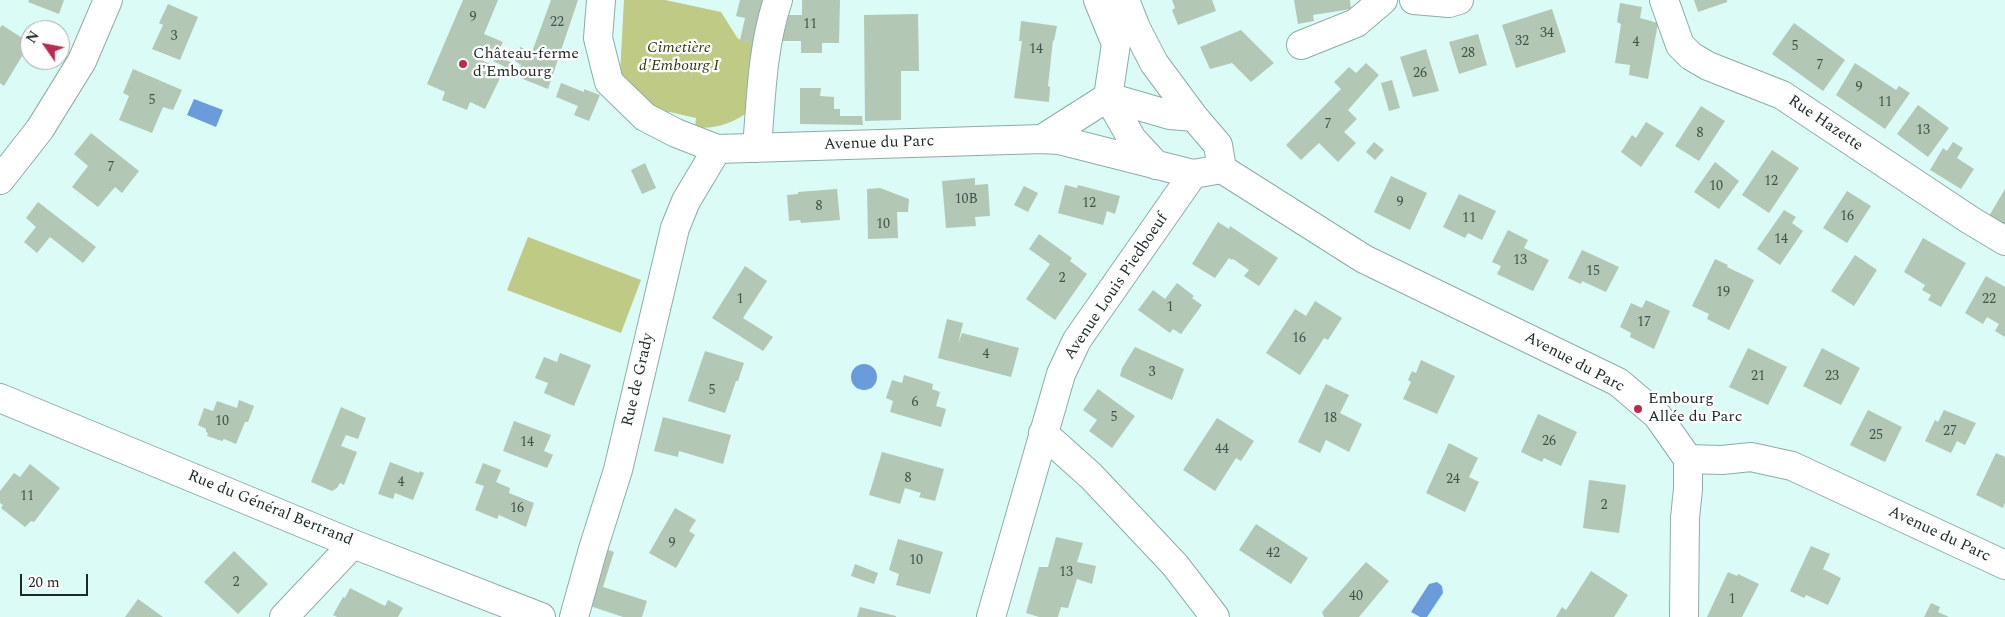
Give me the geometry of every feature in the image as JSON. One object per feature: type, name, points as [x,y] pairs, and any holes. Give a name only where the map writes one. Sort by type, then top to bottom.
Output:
[{"type":"street","points":[[0,180],[40,129],[82,61],[108,0]]},
{"type":"street","points":[[601,0],[598,38],[609,82],[645,117],[676,133],[717,149]]},
{"type":"street","points":[[757,148],[761,86],[772,17],[778,0]]},
{"type":"street","points":[[1098,0],[1116,44],[1108,97],[1132,138],[1156,165]]},
{"type":"street","points":[[1125,0],[1136,28],[1154,63],[1194,117],[1218,145],[1222,169]]},
{"type":"street","points":[[1301,45],[1356,23],[1383,0]]},
{"type":"street","points":[[1414,0],[1449,4],[1459,0]]},
{"type":"street","name":"Rue Hazette","points":[[1664,0],[1680,45],[1691,56],[1708,66],[1782,95],[1970,220],[2005,241]]},
{"type":"street","points":[[1042,139],[1108,97],[1170,115],[1194,117]]},
{"type":"street","name":"Avenue du Parc","points":[[717,149],[1042,139],[1060,140],[1193,174],[1222,169],[1364,259],[1618,382],[1657,415],[1688,459],[1722,460],[1751,457],[1792,466],[2005,565]]},
{"type":"street","name":"Rue de Grady","points":[[574,617],[592,549],[618,470],[675,228],[686,201],[717,149]]},
{"type":"street","name":"Avenue Louis Piedboeuf","points":[[991,617],[1061,374],[1078,340],[1193,174]]},
{"type":"street","name":"Rue du Général Bertrand","points":[[0,398],[354,544],[542,617]]},
{"type":"street","points":[[1043,433],[1091,476],[1175,565],[1215,617]]},
{"type":"street","points":[[1684,617],[1685,518],[1688,489],[1688,459]]},
{"type":"street","points":[[284,617],[354,544]]},
{"type":"green space","name":"Cimetière d'Embourg I","points":[[624,0],[665,0],[721,12],[738,39],[754,44],[748,112],[723,125],[702,128],[695,127],[696,118],[670,112],[649,111],[620,74]]},
{"type":"green space","points":[[528,237],[641,280],[621,333],[507,290]]},
{"type":"water","points":[[194,99],[223,110],[216,127],[187,115]]},
{"type":"water","points":[[864,364],[873,368],[877,377],[873,386],[864,390],[855,386],[851,377],[855,368]]},
{"type":"water","points":[[1437,582],[1442,586],[1443,593],[1427,617],[1420,617],[1411,612],[1429,584]]},
{"type":"building","points":[[29,0],[64,0],[59,14],[28,2]]},
{"type":"building","name":"Château-ferme d'Embourg","points":[[463,0],[498,0],[484,34],[503,42],[496,55],[478,47],[474,57],[504,70],[485,109],[470,102],[467,110],[442,100],[445,92],[427,84]]},
{"type":"building","points":[[551,0],[578,0],[548,89],[523,79],[518,73],[521,65],[515,61],[520,47],[532,52]]},
{"type":"building","points":[[740,0],[764,0],[754,44],[740,40],[745,18],[736,16]]},
{"type":"building","points":[[802,0],[840,0],[839,43],[822,43],[822,53],[801,53],[801,41],[783,41],[781,15],[802,15]]},
{"type":"building","points":[[1172,0],[1212,0],[1216,11],[1178,25],[1172,10],[1175,8]]},
{"type":"building","points":[[1294,0],[1350,0],[1351,9],[1313,15],[1314,21],[1298,24]]},
{"type":"building","points":[[1694,0],[1727,0],[1727,2],[1698,12]]},
{"type":"building","points":[[1620,3],[1642,7],[1640,18],[1658,23],[1648,79],[1629,75],[1630,65],[1615,63],[1621,24],[1617,22]]},
{"type":"building","points":[[168,4],[198,17],[180,60],[152,49],[163,25],[159,23]]},
{"type":"building","points":[[1552,9],[1566,52],[1516,68],[1502,25]]},
{"type":"building","points":[[918,14],[919,71],[901,71],[901,120],[865,121],[864,15]]},
{"type":"building","points":[[1021,21],[1057,26],[1053,40],[1048,86],[1050,87],[1049,102],[1014,98],[1022,41],[1019,41]]},
{"type":"building","points":[[1794,23],[1845,60],[1823,91],[1772,54]]},
{"type":"building","points":[[2,25],[20,37],[20,60],[4,86],[0,83],[0,28]]},
{"type":"building","points":[[1241,30],[1274,63],[1251,82],[1232,63],[1210,69],[1200,47]]},
{"type":"building","points":[[1478,34],[1487,65],[1459,74],[1449,42]]},
{"type":"building","points":[[1426,49],[1439,91],[1413,97],[1400,57]]},
{"type":"building","points":[[496,55],[512,63],[509,69],[493,61]]},
{"type":"building","points":[[1366,63],[1379,75],[1348,110],[1357,119],[1344,132],[1356,143],[1338,162],[1319,143],[1301,160],[1286,145],[1341,89],[1334,82],[1349,67],[1356,73]]},
{"type":"building","points":[[1855,63],[1896,90],[1899,86],[1910,93],[1885,129],[1836,95]]},
{"type":"building","points":[[133,69],[182,90],[173,110],[163,107],[152,133],[119,120],[129,96],[123,93]]},
{"type":"building","points":[[1392,80],[1400,108],[1389,111],[1381,83]]},
{"type":"building","points":[[561,83],[584,92],[584,89],[600,95],[589,121],[574,115],[578,106],[556,97]]},
{"type":"building","points":[[800,88],[821,88],[820,96],[834,97],[834,109],[840,109],[840,116],[862,116],[863,125],[800,124]]},
{"type":"building","points":[[1918,105],[1949,128],[1928,157],[1897,134]]},
{"type":"building","points":[[1701,106],[1725,121],[1699,161],[1675,146]]},
{"type":"building","points":[[1646,122],[1664,133],[1641,167],[1621,152],[1632,135],[1636,138]]},
{"type":"building","points":[[91,133],[139,171],[122,193],[115,187],[98,207],[72,187],[88,166],[74,154]]},
{"type":"building","points":[[1374,142],[1384,150],[1375,160],[1366,152]]},
{"type":"building","points":[[1953,142],[1963,148],[1957,158],[1974,169],[1961,189],[1930,170],[1943,148],[1947,151]]},
{"type":"building","points":[[1772,150],[1799,168],[1769,213],[1742,195]]},
{"type":"building","points":[[1715,162],[1739,181],[1719,209],[1694,192]]},
{"type":"building","points":[[645,163],[656,188],[642,194],[631,170]]},
{"type":"building","points":[[1391,176],[1427,193],[1410,230],[1374,212]]},
{"type":"building","points":[[975,178],[975,185],[988,184],[990,216],[975,217],[976,226],[946,228],[942,181]]},
{"type":"building","points":[[1065,185],[1077,188],[1078,185],[1120,196],[1115,214],[1107,211],[1103,225],[1058,213]]},
{"type":"building","points":[[1024,186],[1038,193],[1028,212],[1014,205]]},
{"type":"building","points":[[880,188],[909,199],[908,212],[897,212],[898,238],[868,239],[867,189]]},
{"type":"building","points":[[837,189],[840,220],[801,223],[800,220],[789,221],[787,195],[798,194],[798,192]]},
{"type":"building","points":[[2005,189],[2005,226],[1989,216]]},
{"type":"building","points":[[1847,191],[1871,206],[1847,243],[1823,228]]},
{"type":"building","points":[[1459,194],[1496,211],[1482,240],[1468,233],[1465,238],[1443,227]]},
{"type":"building","points":[[38,202],[96,247],[83,263],[50,237],[37,253],[24,242],[36,227],[26,218]]},
{"type":"building","points":[[1784,210],[1796,217],[1792,223],[1803,231],[1780,265],[1757,249]]},
{"type":"building","points":[[1218,222],[1229,229],[1230,226],[1278,258],[1259,286],[1244,276],[1249,270],[1233,259],[1229,258],[1215,278],[1192,264]]},
{"type":"building","points":[[1508,230],[1528,240],[1524,248],[1549,260],[1533,291],[1497,274],[1501,266],[1492,262]]},
{"type":"building","points":[[1039,234],[1072,258],[1070,261],[1087,274],[1055,320],[1026,299],[1050,264],[1029,249]]},
{"type":"building","points":[[1923,238],[1966,263],[1941,307],[1928,300],[1931,295],[1922,290],[1925,285],[1904,272]]},
{"type":"building","points":[[1582,250],[1619,267],[1606,292],[1582,281],[1581,284],[1568,278]]},
{"type":"building","points":[[1855,255],[1877,270],[1854,306],[1831,291]]},
{"type":"building","points":[[1715,259],[1754,280],[1729,330],[1707,319],[1709,314],[1692,306]]},
{"type":"building","points":[[745,266],[767,281],[743,318],[773,337],[763,351],[712,318]]},
{"type":"building","points":[[1986,276],[2005,287],[2005,337],[1995,331],[1999,324],[1987,317],[1983,324],[1965,313]]},
{"type":"building","points":[[1177,283],[1202,305],[1181,334],[1173,329],[1170,333],[1138,310],[1153,290],[1165,299]]},
{"type":"building","points":[[1646,300],[1670,311],[1654,349],[1630,337],[1631,333],[1620,327],[1631,303],[1642,308]]},
{"type":"building","points":[[1315,301],[1342,318],[1328,340],[1324,338],[1300,375],[1266,353],[1295,309],[1306,316]]},
{"type":"building","points":[[947,319],[963,323],[958,344],[962,333],[1019,348],[1011,377],[938,358]]},
{"type":"building","points":[[1135,347],[1184,369],[1172,400],[1120,376],[1122,368]]},
{"type":"building","points":[[1748,348],[1787,367],[1768,405],[1729,387]]},
{"type":"building","points":[[1822,348],[1860,368],[1841,405],[1803,386]]},
{"type":"building","points":[[705,351],[744,363],[725,413],[688,401]]},
{"type":"building","points":[[560,353],[591,365],[574,406],[544,393],[548,383],[535,378],[544,357],[557,362]]},
{"type":"building","points":[[1421,360],[1455,376],[1437,414],[1403,399],[1411,382],[1408,380],[1412,371],[1416,373]]},
{"type":"building","points":[[904,375],[933,384],[932,389],[940,392],[936,406],[946,409],[941,427],[890,412],[893,401],[886,398],[892,380],[902,383]]},
{"type":"building","points":[[1326,384],[1349,395],[1340,413],[1362,424],[1349,452],[1326,440],[1320,453],[1298,442]]},
{"type":"building","points":[[1098,389],[1135,416],[1112,448],[1089,431],[1097,420],[1083,410]]},
{"type":"building","points":[[239,400],[254,406],[236,444],[224,439],[222,441],[207,436],[206,429],[198,425],[204,408],[213,411],[217,401],[237,408]]},
{"type":"building","points":[[341,407],[366,418],[358,439],[346,435],[341,446],[357,452],[344,485],[340,483],[332,491],[311,482]]},
{"type":"building","points":[[1868,410],[1902,427],[1885,462],[1850,445]]},
{"type":"building","points":[[1944,410],[1976,423],[1965,445],[1957,441],[1951,453],[1925,441],[1935,420],[1938,422]]},
{"type":"building","points":[[1538,414],[1577,432],[1561,466],[1544,458],[1542,462],[1521,452]]},
{"type":"building","points":[[663,417],[731,435],[723,464],[679,451],[678,457],[654,451]]},
{"type":"building","points":[[1217,418],[1254,441],[1241,461],[1236,458],[1215,491],[1183,470]]},
{"type":"building","points":[[514,421],[551,435],[544,451],[553,455],[547,468],[503,451]]},
{"type":"building","points":[[1449,443],[1478,458],[1469,477],[1479,482],[1465,512],[1426,493]]},
{"type":"building","points":[[882,452],[944,469],[935,501],[919,497],[921,493],[905,488],[900,504],[869,495]]},
{"type":"building","points":[[1996,453],[2005,457],[2005,503],[2003,508],[1976,495]]},
{"type":"building","points":[[390,462],[419,473],[420,471],[424,473],[413,500],[395,493],[393,499],[378,494]]},
{"type":"building","points":[[483,463],[501,470],[496,482],[510,488],[509,493],[534,503],[526,527],[499,515],[497,519],[475,510],[484,486],[475,483]]},
{"type":"building","points":[[30,464],[60,488],[34,522],[31,521],[25,527],[1,508],[3,505],[0,503],[0,491],[14,473],[20,477]]},
{"type":"building","points":[[1589,480],[1626,485],[1619,533],[1583,528]]},
{"type":"building","points":[[675,508],[696,520],[689,531],[695,535],[676,568],[649,553]]},
{"type":"building","points":[[1256,524],[1308,558],[1291,584],[1239,550]]},
{"type":"building","points":[[1056,537],[1083,543],[1077,562],[1096,566],[1092,584],[1077,579],[1068,608],[1061,607],[1058,617],[1039,617],[1026,613],[1039,567],[1048,567]]},
{"type":"building","points":[[898,539],[943,552],[930,594],[896,585],[899,574],[889,570]]},
{"type":"building","points":[[1811,546],[1830,554],[1823,569],[1841,578],[1828,605],[1806,595],[1804,598],[1790,591]]},
{"type":"building","points":[[603,548],[614,552],[603,587],[647,601],[642,617],[623,617],[584,604]]},
{"type":"building","points":[[234,551],[268,584],[238,614],[204,582]]},
{"type":"building","points":[[1366,562],[1389,581],[1359,617],[1324,617],[1322,612]]},
{"type":"building","points":[[855,564],[878,573],[874,584],[851,576]]},
{"type":"building","points":[[1591,571],[1628,595],[1614,617],[1556,617],[1562,607],[1566,610]]},
{"type":"building","points":[[1728,572],[1737,576],[1738,574],[1759,584],[1742,617],[1707,617]]},
{"type":"building","points":[[350,588],[385,606],[388,600],[403,608],[398,617],[337,617],[333,615]]},
{"type":"building","points":[[138,599],[163,617],[125,617]]},
{"type":"building","points":[[1931,603],[1940,607],[1938,612],[1949,617],[1924,617]]},
{"type":"building","points":[[860,607],[896,616],[896,617],[857,617]]},
{"type":"place","name":"Château-ferme d'Embourg","points":[[463,64]]},
{"type":"place","name":"Embourg Allée du Parc","points":[[1638,409]]}]
